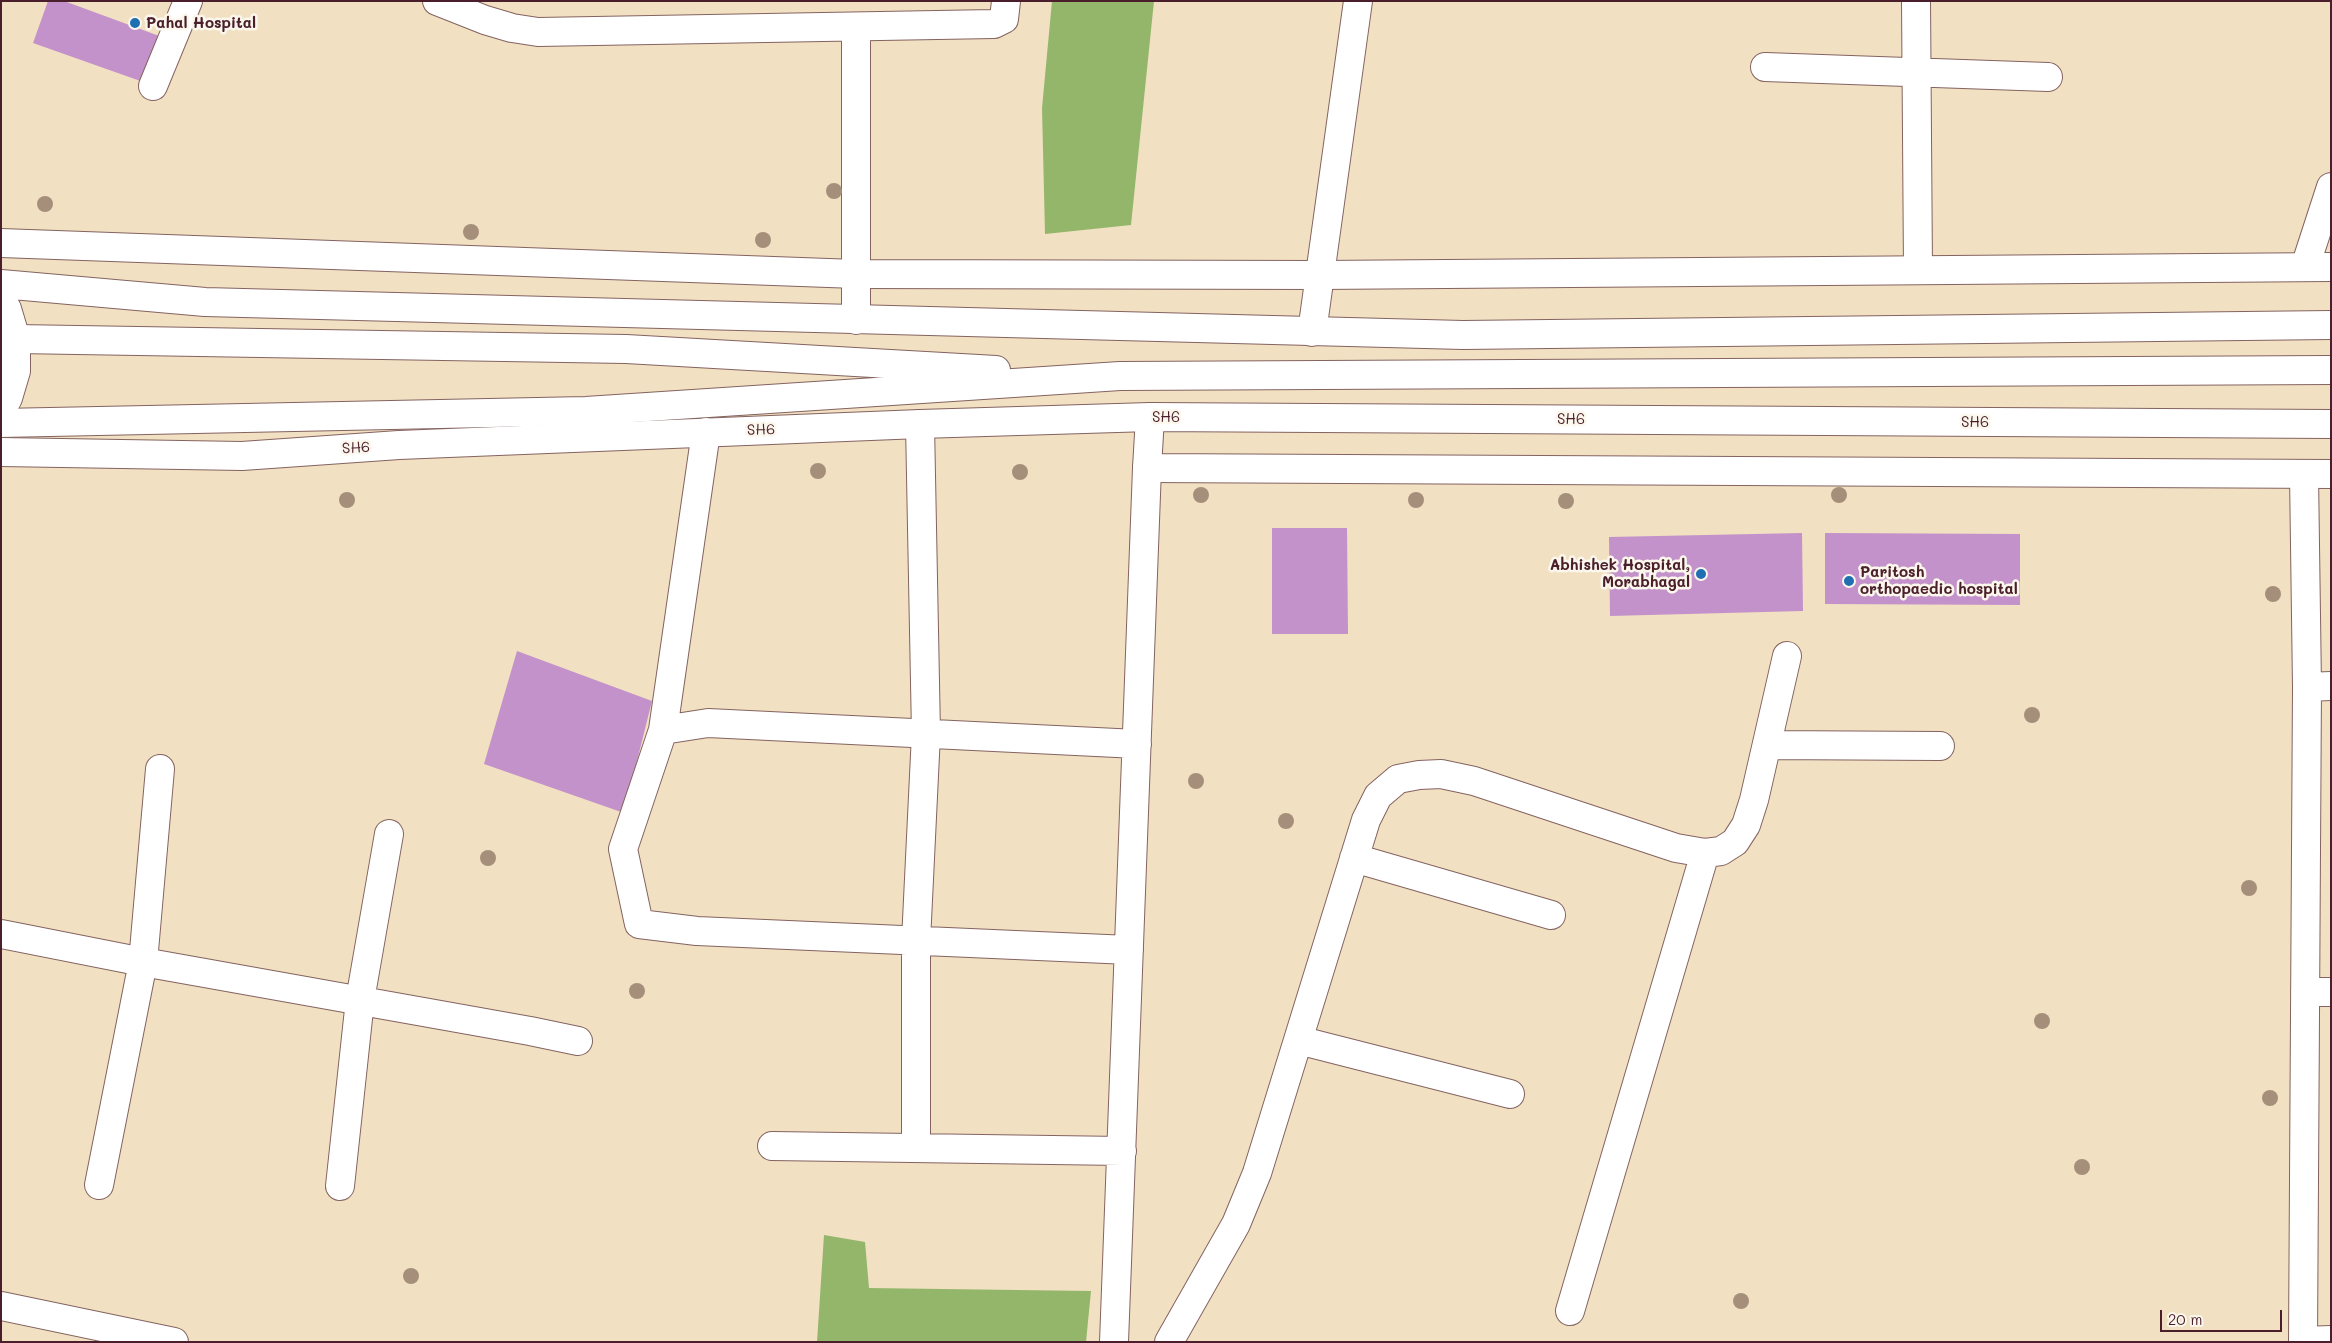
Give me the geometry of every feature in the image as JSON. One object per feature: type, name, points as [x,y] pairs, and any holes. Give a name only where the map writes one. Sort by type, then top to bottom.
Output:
[{"type":"street","points":[[154,86],[188,1]]},
{"type":"street","points":[[437,1],[485,20],[512,28],[538,32],[994,24],[1004,19],[1006,1]]},
{"type":"street","points":[[1312,332],[1358,1]]},
{"type":"street","points":[[1916,1],[1918,270]]},
{"type":"street","points":[[856,27],[856,320]]},
{"type":"street","points":[[1765,67],[2048,77]]},
{"type":"street","points":[[1,244],[856,274],[1320,275],[2318,267],[2331,187]]},
{"type":"street","points":[[1,284],[205,302],[1463,335],[2331,325]]},
{"type":"street","points":[[1,300],[7,309],[16,339],[16,371],[8,398],[1,410]]},
{"type":"street","points":[[16,339],[626,349],[1120,376],[2331,370]]},
{"type":"street","points":[[1,423],[586,411],[1120,376]]},
{"type":"street","points":[[1114,1342],[1150,417]]},
{"type":"street","name":"SH6","points":[[1,452],[242,456],[399,445],[920,424],[1150,417],[2331,424]]},
{"type":"street","points":[[916,1148],[916,941],[926,734],[920,424]]},
{"type":"street","points":[[706,432],[663,730],[623,849],[639,924],[696,931],[1129,950]]},
{"type":"street","points":[[1147,468],[2331,474]]},
{"type":"street","points":[[2304,474],[2319,686],[2318,992],[2303,1341],[2331,1340]]},
{"type":"street","points":[[1170,1342],[1236,1224],[1257,1173],[1366,820],[1378,796],[1398,779],[1419,775],[1441,774],[1474,781],[1676,848],[1706,853],[1721,851],[1735,842],[1746,825],[1767,745],[1787,656]]},
{"type":"street","points":[[663,730],[708,723],[1137,744]]},
{"type":"street","points":[[1767,745],[1940,746]]},
{"type":"street","points":[[99,1185],[142,962],[160,769]]},
{"type":"street","points":[[340,1186],[360,1000],[389,834]]},
{"type":"street","points":[[1570,1311],[1706,853]]},
{"type":"street","points":[[1354,858],[1551,915]]},
{"type":"street","points":[[1,934],[142,962],[360,1000],[578,1042]]},
{"type":"street","points":[[1298,1040],[1510,1094]]},
{"type":"street","points":[[772,1146],[1122,1151]]},
{"type":"street","points":[[1,1306],[122,1337],[174,1342]]},
{"type":"green space","points":[[1052,1],[1154,1],[1131,225],[1045,234],[1042,108]]},
{"type":"green space","points":[[824,1235],[865,1242],[869,1288],[1091,1291],[1086,1342],[817,1342]]},
{"type":"building","points":[[48,1],[64,1],[162,37],[146,83],[33,43]]},
{"type":"building","points":[[1272,528],[1347,528],[1348,634],[1272,634]]},
{"type":"building","points":[[1802,533],[1803,611],[1610,616],[1609,537]]},
{"type":"building","points":[[1825,533],[2020,534],[2020,605],[1825,604]]},
{"type":"building","points":[[517,651],[652,701],[624,813],[484,764]]},
{"type":"place","name":"Pahal Hospital","points":[[135,23]]},
{"type":"place","name":"Abhishek Hospital, Morabhagal","points":[[1701,574]]},
{"type":"place","name":"Paritosh orthopaedic hospital","points":[[1849,581]]}]
